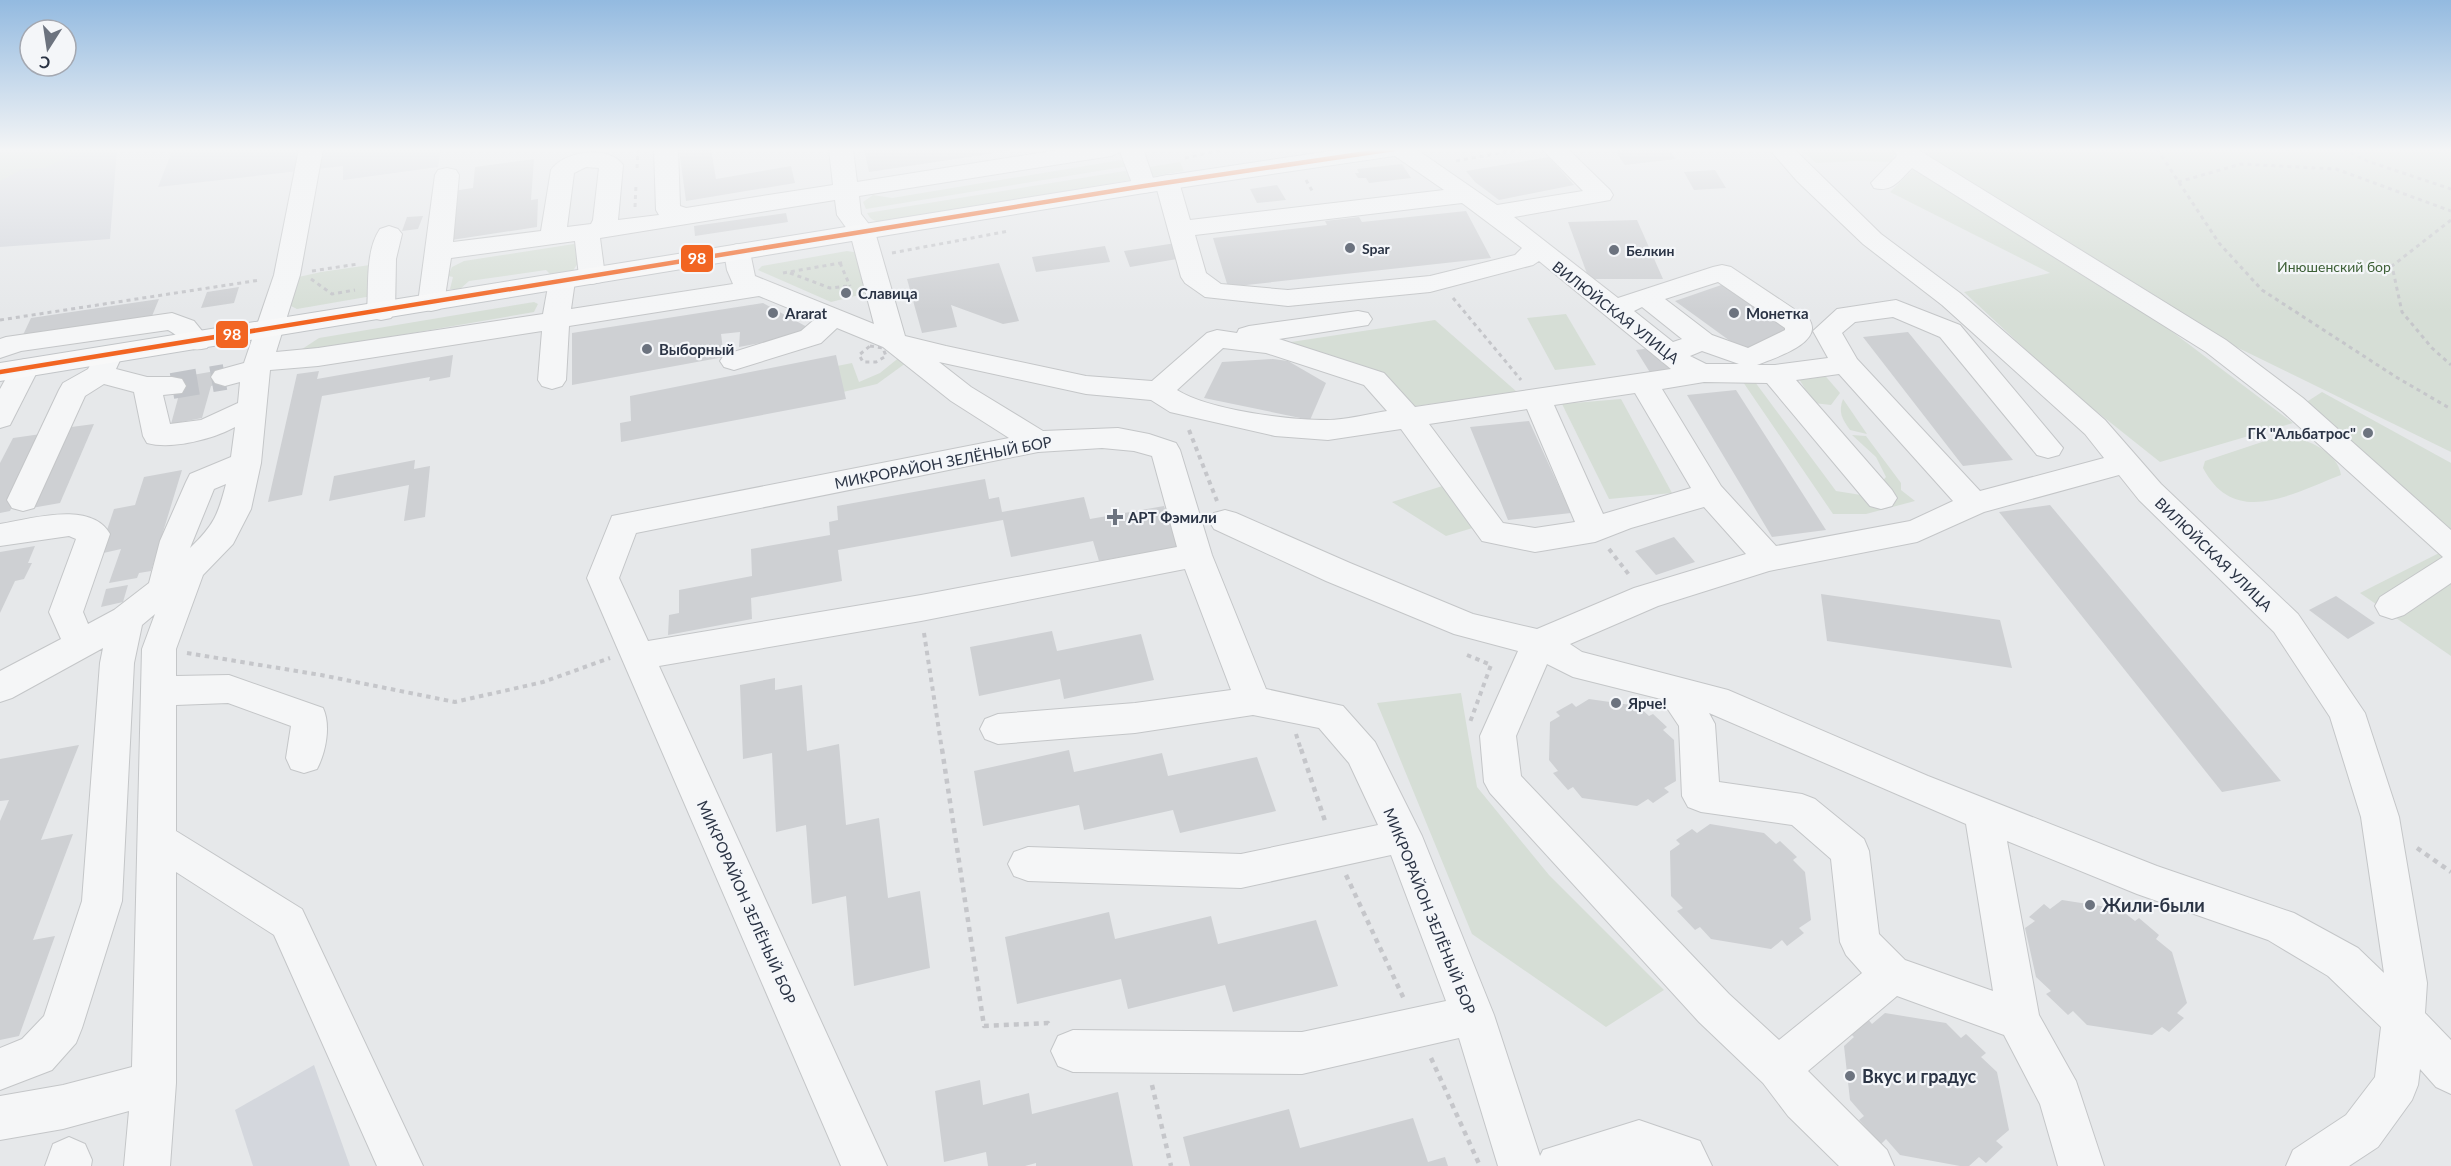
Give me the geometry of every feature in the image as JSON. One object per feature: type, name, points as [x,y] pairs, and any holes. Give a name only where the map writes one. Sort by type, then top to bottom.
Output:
[{"type":"main road","points":[[13,370],[104,365],[197,342],[737,252],[866,245],[1044,203]]},
{"type":"street","points":[[0,688],[126,619],[177,579],[222,536],[235,509],[246,463],[257,365],[287,275],[301,203]]},
{"type":"street","points":[[431,303],[444,203]]},
{"type":"street","points":[[554,236],[558,203]]},
{"type":"street","points":[[593,230],[606,220],[608,203]]},
{"type":"street","points":[[668,203],[668,210],[684,216]]},
{"type":"street","points":[[439,252],[663,222],[684,216],[768,203]]},
{"type":"street","points":[[847,203],[849,215],[866,245],[893,341],[962,394],[1038,442]]},
{"type":"street","points":[[1172,203],[1182,229],[1194,277],[1214,291],[1288,298],[1430,284],[1524,260],[1537,249]]},
{"type":"street","points":[[1182,229],[1395,203]]},
{"type":"street","name":"ВИЛЮЙСКАЯ УЛИЦА","points":[[1476,203],[1686,367],[1704,373],[1775,374],[1846,364]]},
{"type":"street","points":[[1490,214],[1552,203]]},
{"type":"street","name":"ВИЛЮЙСКАЯ УЛИЦА","points":[[1835,203],[1872,238],[1951,299],[2095,427],[2150,492],[2286,623],[2347,713],[2380,817],[2406,983],[2403,1020],[2396,1085],[2362,1131],[2308,1166]]},
{"type":"street","points":[[1988,203],[2216,346],[2293,405],[2451,548]]},
{"type":"street","points":[[592,276],[593,230]]},
{"type":"street","points":[[381,312],[383,259],[389,234]]},
{"type":"street","points":[[737,252],[740,270],[753,285],[893,341],[944,355],[1086,385],[1169,398],[1275,426],[1328,430],[1407,416],[1537,399],[1704,373]]},
{"type":"street","points":[[1614,309],[1645,296],[1722,273],[1799,325],[1798,334],[1785,343],[1749,358],[1702,340],[1645,296]]},
{"type":"street","points":[[552,380],[556,320],[562,281]]},
{"type":"street","points":[[225,377],[257,365],[556,320],[753,285]]},
{"type":"street","points":[[1974,504],[1846,364],[1827,331],[1847,315],[1896,308],[1950,330],[2048,448]]},
{"type":"street","points":[[734,361],[811,337],[834,317]]},
{"type":"street","points":[[1169,398],[1217,339],[1358,319]]},
{"type":"street","points":[[0,350],[16,343],[172,321],[184,327],[197,342]]},
{"type":"street","points":[[1217,339],[1269,345],[1374,379],[1407,416],[1493,533],[1535,540],[1596,531],[1620,520],[1710,494]]},
{"type":"street","points":[[1668,353],[1702,340]]},
{"type":"street","points":[[23,500],[73,390],[104,365],[159,386],[158,436],[208,429],[252,409]]},
{"type":"street","points":[[3,407],[13,370]]},
{"type":"street","points":[[1775,374],[1881,498]]},
{"type":"street","points":[[1644,383],[1710,494],[1768,559]]},
{"type":"street","points":[[1537,399],[1596,531]]},
{"type":"street","name":"МИКРОРАЙОН ЗЕЛЁНЫЙ БОР","points":[[864,1166],[603,578],[623,524],[1038,442],[1110,437],[1129,438],[1165,450],[1196,555],[1270,705],[1329,716],[1362,753],[1404,836],[1473,1015],[1521,1166]]},
{"type":"street","points":[[1871,1166],[1804,1100],[1778,1068],[1714,1008],[1503,782],[1498,736],[1539,643],[1646,597],[1768,559],[1917,531],[1974,504],[2124,463]]},
{"type":"street","points":[[1226,521],[1338,572],[1466,625],[1539,643],[1573,663],[1715,700],[1983,814],[2151,882],[2280,926],[2343,962],[2403,1020],[2451,1072]]},
{"type":"street","points":[[0,536],[72,524],[94,534],[66,612],[75,633],[84,644]]},
{"type":"street","points":[[635,652],[921,608],[1196,555]]},
{"type":"street","points":[[2392,606],[2451,567]]},
{"type":"street","points":[[147,1166],[153,1083],[159,649],[177,579]]},
{"type":"street","points":[[0,1069],[37,1055],[62,1028],[102,901],[117,663],[126,619]]},
{"type":"street","points":[[1673,688],[1697,724],[1701,796],[1802,810],[1850,851],[1860,942],[1891,975],[2019,1020]]},
{"type":"street","points":[[160,691],[229,689],[310,718],[304,758]]},
{"type":"street","points":[[998,729],[1270,705]]},
{"type":"street","points":[[1983,814],[2019,1020],[2060,1097],[2081,1166]]},
{"type":"street","points":[[1028,864],[1241,871],[1404,836]]},
{"type":"street","points":[[158,840],[288,922],[400,1166]]},
{"type":"street","points":[[1778,1068],[1891,975]]},
{"type":"street","points":[[1073,1051],[1302,1053],[1473,1015]]},
{"type":"street","points":[[0,1118],[63,1107],[153,1083]]},
{"type":"street","points":[[1559,1166],[1638,1143],[1684,1157],[1689,1166]]},
{"type":"path","points":[[2192,203],[2219,243],[2262,290],[2396,377],[2451,409]]},
{"type":"path","points":[[2430,203],[2451,211]]},
{"type":"path","points":[[2451,220],[2392,266],[2402,312],[2432,348],[2451,365]]},
{"type":"path","points":[[753,285],[866,245]]},
{"type":"path","points":[[0,320],[383,259]]},
{"type":"path","points":[[789,272],[830,288],[849,286]]},
{"type":"path","points":[[1449,293],[1537,399]]},
{"type":"path","points":[[1169,398],[1226,521]]},
{"type":"path","points":[[1596,531],[1646,597]]},
{"type":"path","points":[[921,608],[984,1026],[1048,1023],[1073,1051]]},
{"type":"path","points":[[159,649],[274,667],[455,702],[543,682],[635,652]]},
{"type":"path","points":[[1467,655],[1491,664]]},
{"type":"path","points":[[1270,705],[1480,1166]]},
{"type":"path","points":[[1144,1051],[1172,1166]]},
{"type":"shaded area","points":[[0,203],[113,203],[110,239],[0,247]]},
{"type":"shaded area","points":[[314,1065],[350,1166],[253,1166],[235,1110]]},
{"type":"green space","points":[[864,203],[900,203],[866,209]]},
{"type":"green space","points":[[926,203],[991,203],[886,221],[875,221],[867,213]]},
{"type":"green space","name":"Инюшенский бор","points":[[1913,203],[2451,203],[2451,452],[2179,319],[2158,321],[2293,423],[2160,462],[2067,388],[1964,292],[2050,273]]},
{"type":"green space","points":[[574,244],[582,249],[580,260],[572,272],[551,275],[546,270],[469,281],[459,290],[450,289],[453,277],[448,276],[452,267],[464,261]]},
{"type":"green space","points":[[847,251],[860,253],[867,293],[831,302],[758,270],[762,266]]},
{"type":"green space","points":[[370,265],[372,296],[297,309],[285,299],[294,278]]},
{"type":"green space","points":[[534,302],[538,304],[534,312],[296,353],[319,338]]},
{"type":"green space","points":[[1566,314],[1596,365],[1555,370],[1527,318]]},
{"type":"green space","points":[[1435,320],[1517,392],[1409,407],[1378,374],[1278,344]]},
{"type":"green space","points":[[901,356],[910,360],[877,384],[843,392],[837,366],[852,363],[859,382],[880,373]]},
{"type":"green space","points":[[1821,371],[1840,393],[1831,405],[1814,403],[1799,379]]},
{"type":"green space","points":[[1743,382],[1755,382],[1836,491],[1880,498],[1874,490],[1886,477],[1876,457],[1852,435],[1866,436],[1901,483],[1901,490],[1915,501],[1866,514],[1833,514]]},
{"type":"green space","name":"ГК \"Альбатрос\"","points":[[2322,392],[2451,463],[2451,532],[2305,403]]},
{"type":"green space","points":[[1621,399],[1672,493],[1609,499],[1562,404]]},
{"type":"green space","points":[[1843,399],[1867,434],[1850,430],[1847,426],[1841,412]]},
{"type":"green space","points":[[2283,435],[2301,439],[2319,447],[2334,459],[2341,475],[2285,497],[2248,502],[2231,497],[2216,487],[2203,468],[2205,461]]},
{"type":"green space","points":[[1455,482],[1486,524],[1446,536],[1392,502]]},
{"type":"green space","points":[[2451,547],[2451,656],[2360,593]]},
{"type":"green space","points":[[1461,693],[1477,787],[1549,875],[1664,990],[1606,1027],[1472,934],[1377,703]]},
{"type":"building","points":[[450,203],[538,203],[537,227],[445,241]]},
{"type":"building","points":[[1466,211],[1491,258],[1228,287],[1213,238],[1327,225],[1325,221],[1359,217],[1362,222]]},
{"type":"building","points":[[786,213],[788,222],[695,236],[694,226]]},
{"type":"building","points":[[423,216],[418,229],[402,231],[407,217]]},
{"type":"building","name":"Белкин","points":[[1637,220],[1663,279],[1589,279],[1568,222]]},
{"type":"building","points":[[1176,243],[1183,258],[1130,267],[1124,251]]},
{"type":"building","points":[[1105,246],[1110,262],[1036,272],[1032,257]]},
{"type":"building","points":[[999,263],[1019,321],[1003,324],[951,305],[957,327],[922,333],[907,279]]},
{"type":"building","name":"Монетка","points":[[1730,282],[1793,326],[1748,354],[1675,301]]},
{"type":"building","points":[[239,287],[234,303],[201,308],[207,292]]},
{"type":"building","points":[[159,299],[152,316],[23,335],[31,318]]},
{"type":"building","name":"Выборный","points":[[763,303],[809,328],[802,335],[739,347],[740,332],[721,334],[724,357],[572,385],[572,333]]},
{"type":"building","points":[[1908,332],[2013,460],[1963,466],[1863,337]]},
{"type":"building","points":[[1658,347],[1673,371],[1651,374],[1636,350]]},
{"type":"building","points":[[453,355],[450,377],[429,381],[430,377],[322,396],[302,495],[268,502],[297,374],[319,371],[317,379]]},
{"type":"building","points":[[836,355],[846,399],[621,442],[620,423],[631,421],[630,396]]},
{"type":"building","points":[[1273,359],[1288,361],[1326,383],[1310,420],[1204,398],[1222,362]]},
{"type":"building","points":[[227,369],[224,383],[211,386],[202,418],[171,424],[180,391],[175,378]]},
{"type":"building","points":[[1736,390],[1826,530],[1772,537],[1687,395]]},
{"type":"building","points":[[1529,421],[1571,513],[1508,520],[1470,427]]},
{"type":"building","points":[[94,424],[60,503],[26,509],[64,428]]},
{"type":"building","points":[[48,433],[10,511],[0,513],[0,463],[13,438]]},
{"type":"building","points":[[415,460],[414,469],[430,466],[425,517],[404,521],[409,485],[329,501],[334,476]]},
{"type":"building","points":[[182,470],[151,571],[139,573],[137,578],[109,583],[121,549],[99,554],[114,509],[135,505],[144,477]]},
{"type":"building","points":[[985,479],[989,499],[999,497],[1002,512],[1084,497],[1090,519],[1164,506],[1171,526],[1179,524],[1186,545],[1099,561],[1093,541],[1011,557],[1003,520],[838,550],[842,581],[751,598],[752,619],[668,635],[669,615],[679,613],[679,590],[752,576],[751,549],[830,535],[829,522],[838,520],[837,506]]},
{"type":"building","points":[[2050,505],[2281,781],[2222,792],[1999,512]]},
{"type":"building","points":[[1674,537],[1695,562],[1656,575],[1635,551]]},
{"type":"building","points":[[35,546],[28,563],[32,563],[24,579],[15,581],[0,613],[0,552]]},
{"type":"building","points":[[128,585],[123,602],[101,607],[106,589]]},
{"type":"building","points":[[1821,594],[2000,620],[2012,668],[1827,641]]},
{"type":"building","points":[[2336,596],[2375,623],[2348,639],[2309,610]]},
{"type":"building","points":[[1052,631],[1057,651],[1141,634],[1154,680],[1064,699],[1060,679],[979,696],[970,647]]},
{"type":"building","points":[[775,678],[775,690],[802,685],[807,751],[839,744],[846,825],[879,818],[888,898],[920,891],[930,968],[854,986],[846,896],[812,904],[806,825],[776,832],[772,753],[743,759],[740,685]]},
{"type":"building","points":[[1589,699],[1638,706],[1649,716],[1653,714],[1667,727],[1663,730],[1674,740],[1676,781],[1664,788],[1669,792],[1653,803],[1648,799],[1637,806],[1582,798],[1573,787],[1568,790],[1553,773],[1558,771],[1549,760],[1550,722],[1560,716],[1556,712],[1572,703],[1576,707]]},
{"type":"building","points":[[79,745],[41,840],[73,834],[33,940],[55,936],[19,1036],[0,1040],[0,821],[9,800],[0,801],[0,759]]},
{"type":"building","points":[[1069,750],[1074,772],[1162,753],[1168,776],[1257,757],[1276,811],[1180,833],[1173,810],[1084,830],[1079,805],[983,826],[974,771]]},
{"type":"building","points":[[1710,824],[1764,833],[1776,844],[1780,841],[1797,857],[1793,860],[1805,872],[1811,920],[1799,928],[1804,933],[1787,946],[1782,940],[1771,949],[1711,939],[1700,927],[1695,930],[1677,911],[1683,908],[1671,896],[1670,851],[1680,844],[1676,840],[1692,829],[1697,833]]},
{"type":"building","points":[[2062,900],[2120,909],[2135,921],[2139,918],[2159,935],[2156,939],[2172,952],[2187,1003],[2177,1013],[2184,1018],[2169,1032],[2162,1027],[2152,1035],[2087,1025],[2073,1011],[2068,1015],[2046,994],[2051,991],[2036,977],[2025,928],[2035,921],[2029,917],[2044,904],[2050,909]]},
{"type":"building","points":[[1109,912],[1115,939],[1211,916],[1218,944],[1316,920],[1338,986],[1233,1012],[1225,985],[1128,1009],[1121,979],[1017,1004],[1005,937]]},
{"type":"building","points":[[1885,1013],[1946,1023],[1961,1038],[1966,1034],[1986,1053],[1981,1057],[1997,1072],[2009,1130],[1996,1141],[2003,1147],[1986,1163],[1979,1157],[1969,1166],[1960,1166],[1900,1155],[1886,1139],[1881,1144],[1859,1120],[1864,1116],[1850,1100],[1844,1046],[1854,1037],[1849,1032],[1867,1018],[1872,1024]]},
{"type":"building","points":[[980,1080],[983,1105],[1029,1093],[1032,1114],[1118,1092],[1133,1166],[1036,1166],[1036,1163],[1025,1166],[988,1166],[986,1152],[944,1162],[935,1091]]},
{"type":"building","points":[[1289,1109],[1300,1148],[1413,1118],[1428,1162],[1445,1157],[1448,1166],[1190,1166],[1183,1137]]},
{"type":"tunnel","points":[[172,386],[225,377]]},
{"type":"transit line","name":"98","points":[[0,372],[1037,203]]},
{"type":"place","name":"Spar","points":[[1350,248]]},
{"type":"place","name":"Белкин","points":[[1614,250]]},
{"type":"place","name":"Славица","points":[[846,293]]},
{"type":"place","name":"Ararat","points":[[773,313]]},
{"type":"place","name":"Монетка","points":[[1734,313]]},
{"type":"place","name":"Выборный","points":[[647,349]]},
{"type":"place","name":"ГК \"Альбатрос\"","points":[[2368,433]]},
{"type":"place","name":"АРТ Фэмили","points":[[1115,517]]},
{"type":"place","name":"Ярче!","points":[[1616,703]]},
{"type":"place","name":"Жили-были","points":[[2090,905]]},
{"type":"place","name":"Вкус и градус","points":[[1850,1076]]}]
